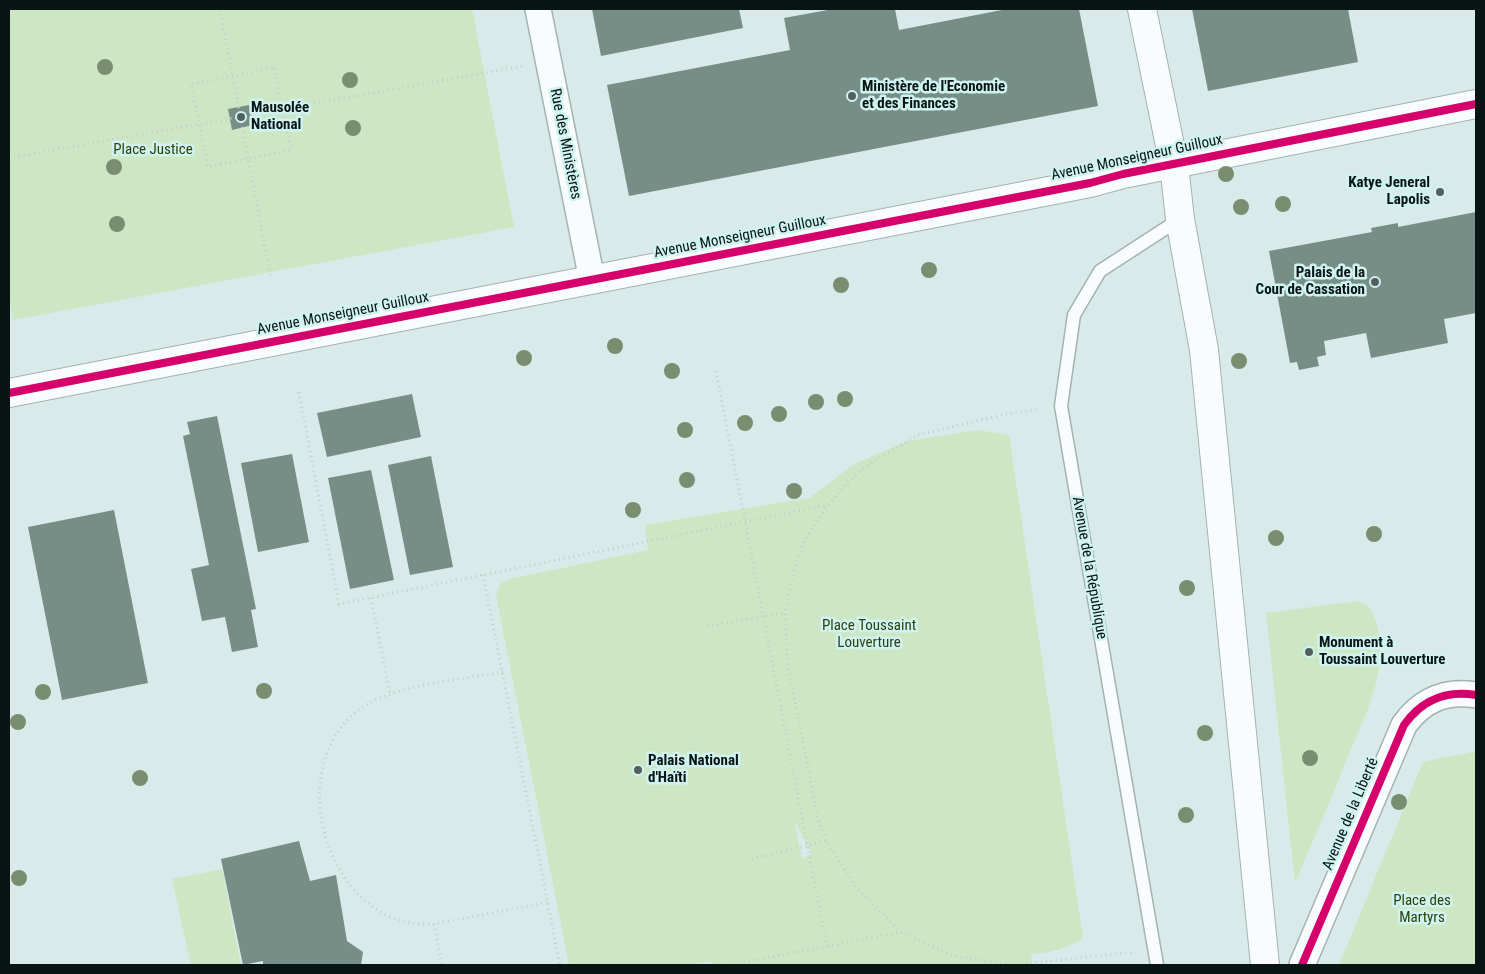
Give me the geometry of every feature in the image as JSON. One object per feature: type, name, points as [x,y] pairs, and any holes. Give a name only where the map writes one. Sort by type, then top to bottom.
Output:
[{"type":"street","name":"Rue des Ministères","points":[[538,9],[592,280]]},
{"type":"street","points":[[1142,9],[1174,165],[1180,219],[1204,350],[1265,965]]},
{"type":"street","name":"Avenue Monseigneur Guilloux","points":[[9,393],[592,280],[1476,104]]},
{"type":"street","name":"Avenue de la Liberté","points":[[1302,965],[1398,736],[1412,714],[1436,697],[1449,694],[1476,695]]},
{"type":"lane","name":"Avenue de la République","points":[[1157,965],[1061,406],[1074,315],[1100,271],[1180,219]]},
{"type":"path","points":[[220,9],[271,279]]},
{"type":"path","points":[[9,158],[548,61]]},
{"type":"path","points":[[274,68],[290,150],[208,167],[191,84],[233,76],[274,68]]},
{"type":"path","points":[[716,371],[826,947]]},
{"type":"path","points":[[299,392],[340,604],[828,505]]},
{"type":"path","points":[[1011,965],[954,956],[901,932],[856,887],[826,841],[818,819],[790,674],[785,613],[796,562],[805,540],[828,505],[848,482],[869,464],[918,435],[1006,414],[1061,406]]},
{"type":"path","points":[[483,575],[560,965]]},
{"type":"path","points":[[371,598],[390,693]]},
{"type":"path","points":[[707,626],[785,613]]},
{"type":"path","points":[[503,672],[390,693],[351,716],[329,749],[322,767],[320,785],[327,844],[335,862],[347,880],[377,912],[417,926],[548,902]]},
{"type":"path","points":[[752,859],[826,841]]},
{"type":"path","points":[[434,924],[442,965]]},
{"type":"path","points":[[729,965],[901,932]]},
{"type":"path","points":[[1016,965],[1085,956],[1154,951]]},
{"type":"green space","name":"Place Justice","points":[[9,9],[472,9],[514,227],[13,320],[9,295]]},
{"type":"green space","name":"Place Toussaint Louverture","points":[[978,430],[1009,435],[1083,938],[1058,950],[1031,954],[1032,965],[710,965],[712,961],[689,965],[569,965],[496,595],[500,584],[510,579],[648,550],[645,525],[809,498],[854,464],[908,441]],"holes":[[[794,820],[812,854],[802,858]]]},
{"type":"green space","points":[[1358,601],[1366,605],[1372,612],[1376,622],[1379,633],[1380,667],[1372,698],[1295,883],[1266,613]]},
{"type":"green space","name":"Place des Martyrs","points":[[1476,751],[1476,965],[1339,965],[1423,762]]},
{"type":"green space","points":[[222,869],[241,965],[191,965],[172,879]]},
{"type":"building","points":[[592,9],[739,9],[743,28],[601,56]]},
{"type":"building","name":"Ministère de l'Economie et des Finances","points":[[833,9],[895,9],[899,30],[1007,9],[1079,9],[1098,106],[629,196],[607,85],[790,50],[784,18]]},
{"type":"building","points":[[1192,9],[1348,9],[1358,62],[1208,91]]},
{"type":"building","name":"Mausolée National","points":[[249,105],[253,125],[232,130],[228,109]]},
{"type":"building","name":"Palais de la Cour de Cassation","points":[[1476,212],[1476,313],[1444,319],[1448,343],[1371,358],[1366,333],[1324,341],[1326,355],[1317,357],[1319,366],[1299,370],[1297,362],[1290,363],[1269,251],[1372,232],[1371,228],[1398,223],[1398,227]]},
{"type":"building","points":[[412,394],[421,437],[327,457],[317,413]]},
{"type":"building","points":[[217,416],[256,609],[251,610],[258,647],[232,652],[225,617],[202,621],[191,569],[209,565],[183,436],[190,434],[187,422]]},
{"type":"building","points":[[292,454],[309,542],[258,552],[241,463]]},
{"type":"building","points":[[431,456],[453,567],[410,575],[388,465]]},
{"type":"building","points":[[371,470],[394,580],[350,589],[328,478]]},
{"type":"building","points":[[114,510],[148,683],[62,700],[28,527]]},
{"type":"building","points":[[299,841],[310,881],[336,875],[347,941],[363,952],[361,965],[263,965],[263,961],[243,965],[221,859]]},
{"type":"cycle path","points":[[9,393],[1090,183],[1123,174],[1476,104]]},
{"type":"cycle path","points":[[1302,965],[1404,725],[1418,709],[1435,699],[1454,694],[1476,695]]},
{"type":"place","name":"Ministère de l'Economie et des Finances","points":[[852,96]]},
{"type":"place","name":"Mausolée National","points":[[241,117]]},
{"type":"place","name":"Katye Jeneral Lapolis","points":[[1440,192]]},
{"type":"place","name":"Palais de la Cour de Cassation","points":[[1375,282]]},
{"type":"place","name":"Monument à Toussaint Louverture","points":[[1309,652]]},
{"type":"place","name":"Palais National d'Haïti","points":[[638,770]]}]
